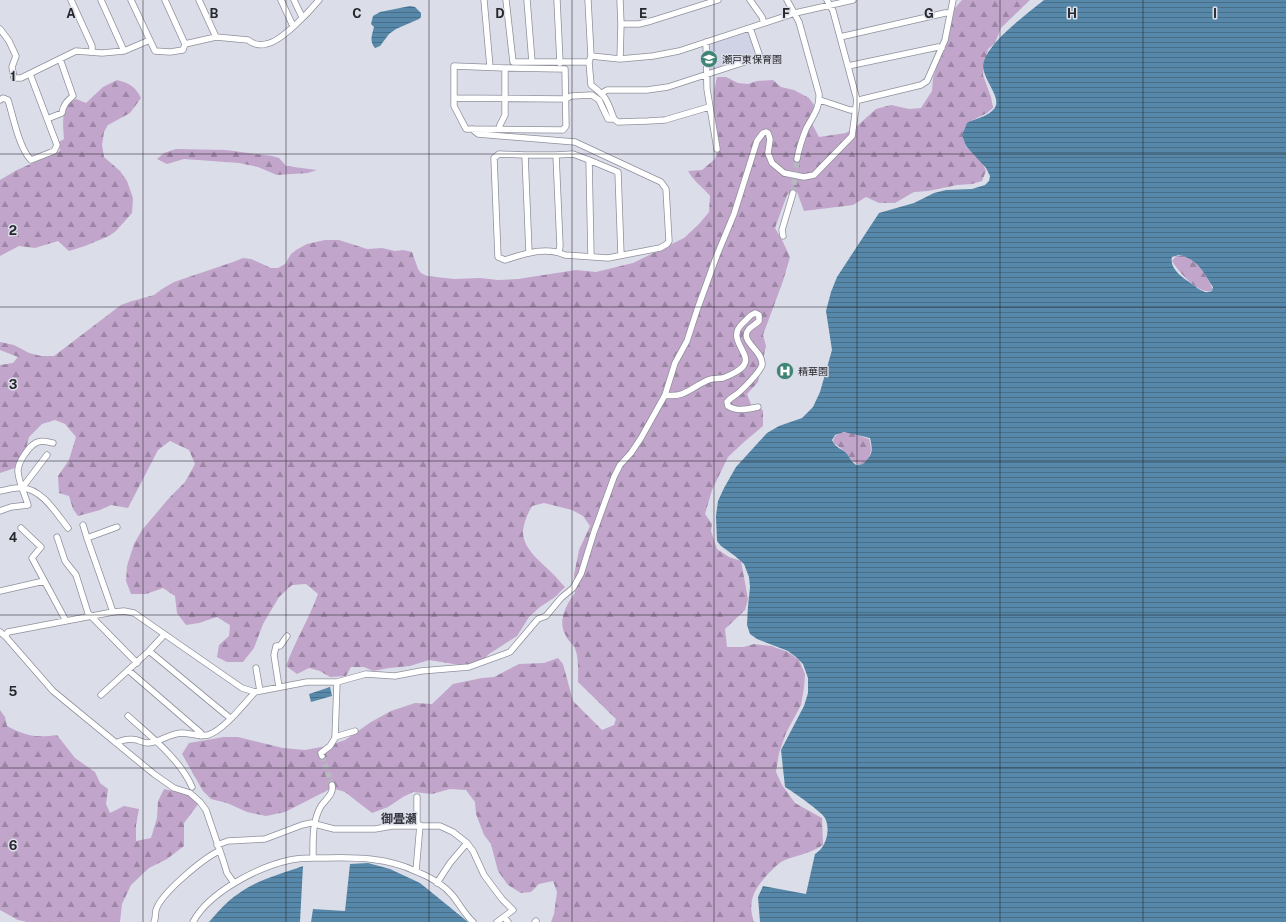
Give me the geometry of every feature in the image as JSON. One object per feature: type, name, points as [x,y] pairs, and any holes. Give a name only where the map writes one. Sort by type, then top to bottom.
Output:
[{"type":"street","points":[[71,0],[92,46],[92,52]]},
{"type":"street","points":[[101,0],[124,51]]},
{"type":"street","points":[[131,0],[156,51],[170,52],[183,50],[185,44],[165,0]]},
{"type":"street","points":[[198,0],[216,37]]},
{"type":"street","points":[[281,0],[293,26]]},
{"type":"street","points":[[294,0],[302,17]]},
{"type":"street","points":[[185,44],[216,37],[230,40],[248,40],[252,43],[267,44],[279,38],[319,0]]},
{"type":"street","points":[[484,0],[490,67]]},
{"type":"street","points":[[506,0],[514,62],[590,62]]},
{"type":"street","points":[[527,0],[532,62]]},
{"type":"street","points":[[557,0],[560,63]]},
{"type":"street","points":[[588,0],[591,85],[606,97],[614,119]]},
{"type":"street","points":[[620,0],[620,59]]},
{"type":"street","points":[[621,24],[639,24],[718,0]]},
{"type":"street","points":[[750,0],[762,17],[764,23]]},
{"type":"street","points":[[787,0],[799,22],[820,100],[818,110],[807,128],[800,144],[797,159]]},
{"type":"street","points":[[591,56],[620,59],[653,56],[679,51],[829,2],[853,0]]},
{"type":"street","points":[[857,100],[921,85],[927,81],[942,48],[953,0]]},
{"type":"street","points":[[234,883],[228,873],[218,848],[206,810],[200,802],[190,793],[174,788],[131,757],[53,691],[2,634],[113,612],[124,611],[134,613],[242,688],[258,692],[307,682],[337,682],[366,674],[395,676],[421,671],[468,667],[510,652],[538,619],[546,616],[561,598],[573,588],[581,574],[594,532],[614,477],[620,465],[631,453],[665,394],[675,363],[687,341],[734,214],[757,141],[762,133],[766,132],[770,135],[768,152],[770,158],[778,169],[784,173],[804,177],[814,175],[852,136],[857,100],[829,2]]},
{"type":"street","points":[[840,37],[950,13]]},
{"type":"street","points":[[602,93],[607,90],[647,90],[668,87],[760,57],[750,28]]},
{"type":"street","points":[[0,29],[9,41],[16,56],[12,67],[14,78],[21,78],[76,51],[102,53],[124,51],[150,40]]},
{"type":"street","points":[[706,42],[706,74],[709,107],[717,149]]},
{"type":"street","points":[[848,66],[938,47],[942,48]]},
{"type":"street","points":[[47,118],[62,113],[62,109],[66,102],[73,96],[60,59]]},
{"type":"street","points":[[454,66],[490,67],[565,69],[566,126],[563,130],[466,129],[454,106],[454,66]]},
{"type":"street","points":[[499,129],[505,114],[506,68]]},
{"type":"street","points":[[0,100],[3,98],[8,100],[17,132],[26,155],[31,160],[54,151],[58,145],[30,74]]},
{"type":"street","points":[[454,98],[566,99],[571,96],[592,94],[600,100],[608,119],[614,119],[618,122],[665,120],[709,107]]},
{"type":"street","points":[[820,100],[850,110],[856,110]]},
{"type":"street","points":[[472,129],[478,134],[575,142],[662,182],[666,189],[669,241],[660,248],[608,258],[564,254],[543,250],[505,260],[498,257],[494,158],[499,154],[573,154],[618,172],[621,255]]},
{"type":"street","points":[[525,155],[529,253]]},
{"type":"street","points":[[556,155],[559,252]]},
{"type":"street","points":[[589,160],[591,256]]},
{"type":"street","points":[[783,236],[782,227],[791,204],[793,193]]},
{"type":"street","points":[[665,394],[669,395],[684,393],[708,380],[727,376],[741,368],[746,363],[746,359],[738,343],[737,333],[740,325],[750,315],[755,313],[759,315],[759,321],[748,330],[746,336],[748,342],[759,354],[762,365],[745,386],[727,402],[728,406],[735,409],[745,410],[758,407]]},
{"type":"street","points":[[0,510],[28,505],[17,471],[19,463],[30,447],[36,442],[44,441],[53,443]]},
{"type":"street","points":[[22,488],[47,456]]},
{"type":"street","points":[[0,491],[22,488],[35,492],[68,528]]},
{"type":"street","points":[[83,525],[113,612]]},
{"type":"street","points":[[87,538],[117,526]]},
{"type":"street","points":[[21,528],[41,547],[32,558],[66,621]]},
{"type":"street","points":[[57,536],[65,561],[76,575],[88,613],[136,663]]},
{"type":"street","points":[[0,591],[44,581]]},
{"type":"street","points":[[101,695],[149,651],[164,635]]},
{"type":"street","points":[[279,687],[274,655],[276,646],[280,646],[286,636]]},
{"type":"street","points":[[149,651],[230,718]]},
{"type":"street","points":[[256,668],[258,692]]},
{"type":"street","points":[[128,670],[201,733],[202,736]]},
{"type":"street","points":[[322,756],[321,753],[330,746],[335,737],[337,682]]},
{"type":"street","points":[[116,743],[122,740],[134,739],[147,743],[181,733],[202,736],[210,734],[223,727],[230,718],[258,692]]},
{"type":"street","points":[[128,716],[156,741],[186,774],[192,787]]},
{"type":"street","points":[[335,737],[355,731]]},
{"type":"street","points":[[313,858],[314,824],[321,806],[333,791],[332,785]]},
{"type":"street","points":[[416,871],[418,826],[417,797]]},
{"type":"street","points":[[154,922],[156,910],[179,881],[228,841],[265,839],[311,823],[334,829],[375,829],[392,826],[440,826],[453,832],[467,843],[473,851],[484,875],[512,910],[506,919],[497,922]]},
{"type":"street","points":[[437,883],[450,863],[467,843]]},
{"type":"street","points":[[193,922],[202,908],[234,883],[272,865],[297,858],[313,858],[368,859],[399,864],[416,871],[437,883],[452,895],[473,922]]},
{"type":"shaded area","points":[[746,32],[750,35],[756,52],[753,56],[712,70],[708,67],[709,47],[711,43]]},
{"type":"green space","points":[[962,0],[1030,0],[1001,28],[995,43],[988,49],[983,75],[991,97],[993,108],[987,113],[971,121],[965,127],[963,136],[966,147],[980,157],[986,171],[982,181],[972,184],[914,192],[895,203],[879,203],[866,197],[853,205],[804,211],[797,192],[792,191],[787,195],[775,228],[790,257],[783,281],[763,335],[766,346],[758,382],[747,394],[752,407],[763,410],[763,426],[728,457],[712,490],[705,514],[712,524],[711,531],[717,549],[729,557],[741,561],[748,599],[745,610],[725,629],[727,647],[744,647],[754,644],[771,646],[788,652],[799,660],[805,674],[801,705],[786,733],[779,753],[776,772],[782,785],[795,803],[822,818],[823,845],[809,852],[782,861],[768,874],[759,885],[753,896],[751,908],[754,922],[551,922],[554,914],[557,892],[553,881],[539,884],[531,892],[521,893],[508,885],[498,871],[491,844],[484,835],[476,814],[475,802],[466,790],[450,789],[432,794],[413,792],[388,807],[372,813],[345,792],[332,788],[285,812],[266,816],[247,812],[227,803],[211,799],[203,791],[182,754],[189,743],[224,737],[238,737],[283,748],[305,750],[327,746],[345,740],[371,722],[391,711],[415,703],[432,704],[453,684],[494,677],[519,664],[544,663],[558,658],[563,664],[573,701],[602,730],[614,725],[616,719],[578,682],[576,652],[567,638],[562,625],[566,608],[575,593],[574,575],[579,550],[590,526],[583,516],[572,510],[544,503],[532,506],[527,515],[524,526],[524,539],[530,551],[565,587],[555,597],[540,607],[529,617],[517,636],[489,654],[477,666],[429,660],[410,666],[373,671],[364,667],[351,667],[346,676],[330,677],[320,671],[309,668],[297,674],[286,666],[318,594],[306,584],[292,585],[279,597],[263,624],[254,648],[243,662],[227,662],[217,657],[219,645],[229,636],[230,625],[217,617],[199,623],[186,625],[177,613],[175,596],[163,588],[146,594],[131,594],[126,581],[127,566],[134,544],[142,530],[185,482],[195,464],[189,450],[170,441],[158,450],[128,508],[111,505],[100,510],[78,516],[73,509],[69,496],[59,493],[58,476],[69,460],[76,437],[65,424],[55,420],[42,424],[29,437],[25,453],[15,468],[0,473],[0,365],[13,363],[18,357],[0,350],[0,342],[14,345],[29,353],[41,356],[54,356],[121,305],[154,295],[174,282],[243,258],[251,259],[271,268],[278,268],[285,264],[291,254],[296,250],[307,244],[325,240],[339,240],[367,249],[382,248],[395,251],[403,250],[412,252],[421,273],[427,276],[454,279],[518,279],[576,270],[596,272],[633,263],[684,238],[709,212],[710,196],[688,171],[702,170],[715,159],[719,145],[715,134],[714,91],[717,77],[726,77],[738,83],[748,84],[757,81],[773,80],[781,87],[794,90],[809,98],[814,105],[811,122],[819,137],[846,133],[857,126],[876,109],[891,105],[909,109],[921,108],[932,91],[933,78],[946,40],[950,17]]},
{"type":"green space","points":[[117,80],[132,86],[141,98],[130,113],[108,125],[104,132],[102,145],[104,157],[120,171],[127,181],[133,198],[132,213],[116,231],[109,236],[85,246],[69,251],[58,241],[35,248],[19,246],[0,256],[0,180],[17,170],[60,151],[59,142],[64,139],[64,116],[67,106],[76,99],[86,103],[103,87]]},
{"type":"green space","points":[[176,149],[226,150],[272,156],[279,158],[286,166],[317,170],[308,173],[277,175],[258,167],[239,163],[184,159],[167,164],[157,159],[164,153]]},
{"type":"green space","points":[[1176,256],[1188,257],[1193,260],[1205,275],[1213,290],[1202,290],[1190,282],[1172,261]]},
{"type":"green space","points":[[848,432],[869,439],[871,451],[865,463],[855,463],[842,449],[833,443],[834,437],[840,433]]},
{"type":"green space","points":[[0,710],[5,717],[7,726],[31,735],[57,735],[75,758],[95,772],[100,783],[108,789],[106,804],[110,813],[124,806],[139,809],[136,825],[136,841],[151,838],[157,818],[158,801],[164,789],[188,794],[199,803],[184,823],[184,846],[167,859],[149,868],[131,885],[122,904],[120,922],[27,922],[18,920],[0,910]]},
{"type":"water","points":[[1044,0],[1286,0],[1286,922],[760,922],[758,897],[763,886],[806,894],[815,854],[825,843],[828,828],[823,815],[785,787],[781,750],[804,706],[808,693],[808,678],[803,664],[796,657],[788,651],[757,639],[750,634],[747,625],[750,587],[749,577],[744,564],[721,546],[717,541],[716,516],[718,501],[736,467],[767,433],[779,426],[802,418],[813,407],[820,392],[832,350],[826,311],[831,292],[837,277],[879,213],[914,203],[934,193],[946,190],[972,189],[985,185],[989,181],[990,176],[986,168],[966,146],[962,135],[967,123],[987,115],[996,106],[994,94],[983,68],[984,61],[1001,36]],"holes":[[[1179,255],[1191,260],[1203,271],[1213,287],[1212,291],[1206,292],[1200,290],[1178,273],[1173,265],[1172,257]],[[844,432],[870,438],[872,446],[871,452],[869,458],[863,464],[856,465],[845,452],[837,447],[832,440],[835,435]]]},
{"type":"water","points":[[410,6],[415,7],[421,13],[421,17],[396,29],[389,34],[380,46],[375,48],[372,40],[374,27],[371,24],[373,16],[380,12]]},
{"type":"water","points":[[330,687],[332,696],[311,702],[309,694]]},
{"type":"water","points":[[368,863],[390,869],[420,883],[468,922],[311,922],[313,909],[345,911],[350,864]]},
{"type":"water","points":[[303,866],[300,922],[209,922],[226,904],[245,889],[269,878]]},
{"type":"tunnel","points":[[793,193],[797,159]]},
{"type":"tunnel","points":[[322,756],[332,785]]},
{"type":"place","name":"瀬戸東保育園","points":[[709,59]]},
{"type":"place","name":"精華園","points":[[785,371]]},
{"type":"district","name":"御畳瀬","points":[[399,819]]}]
